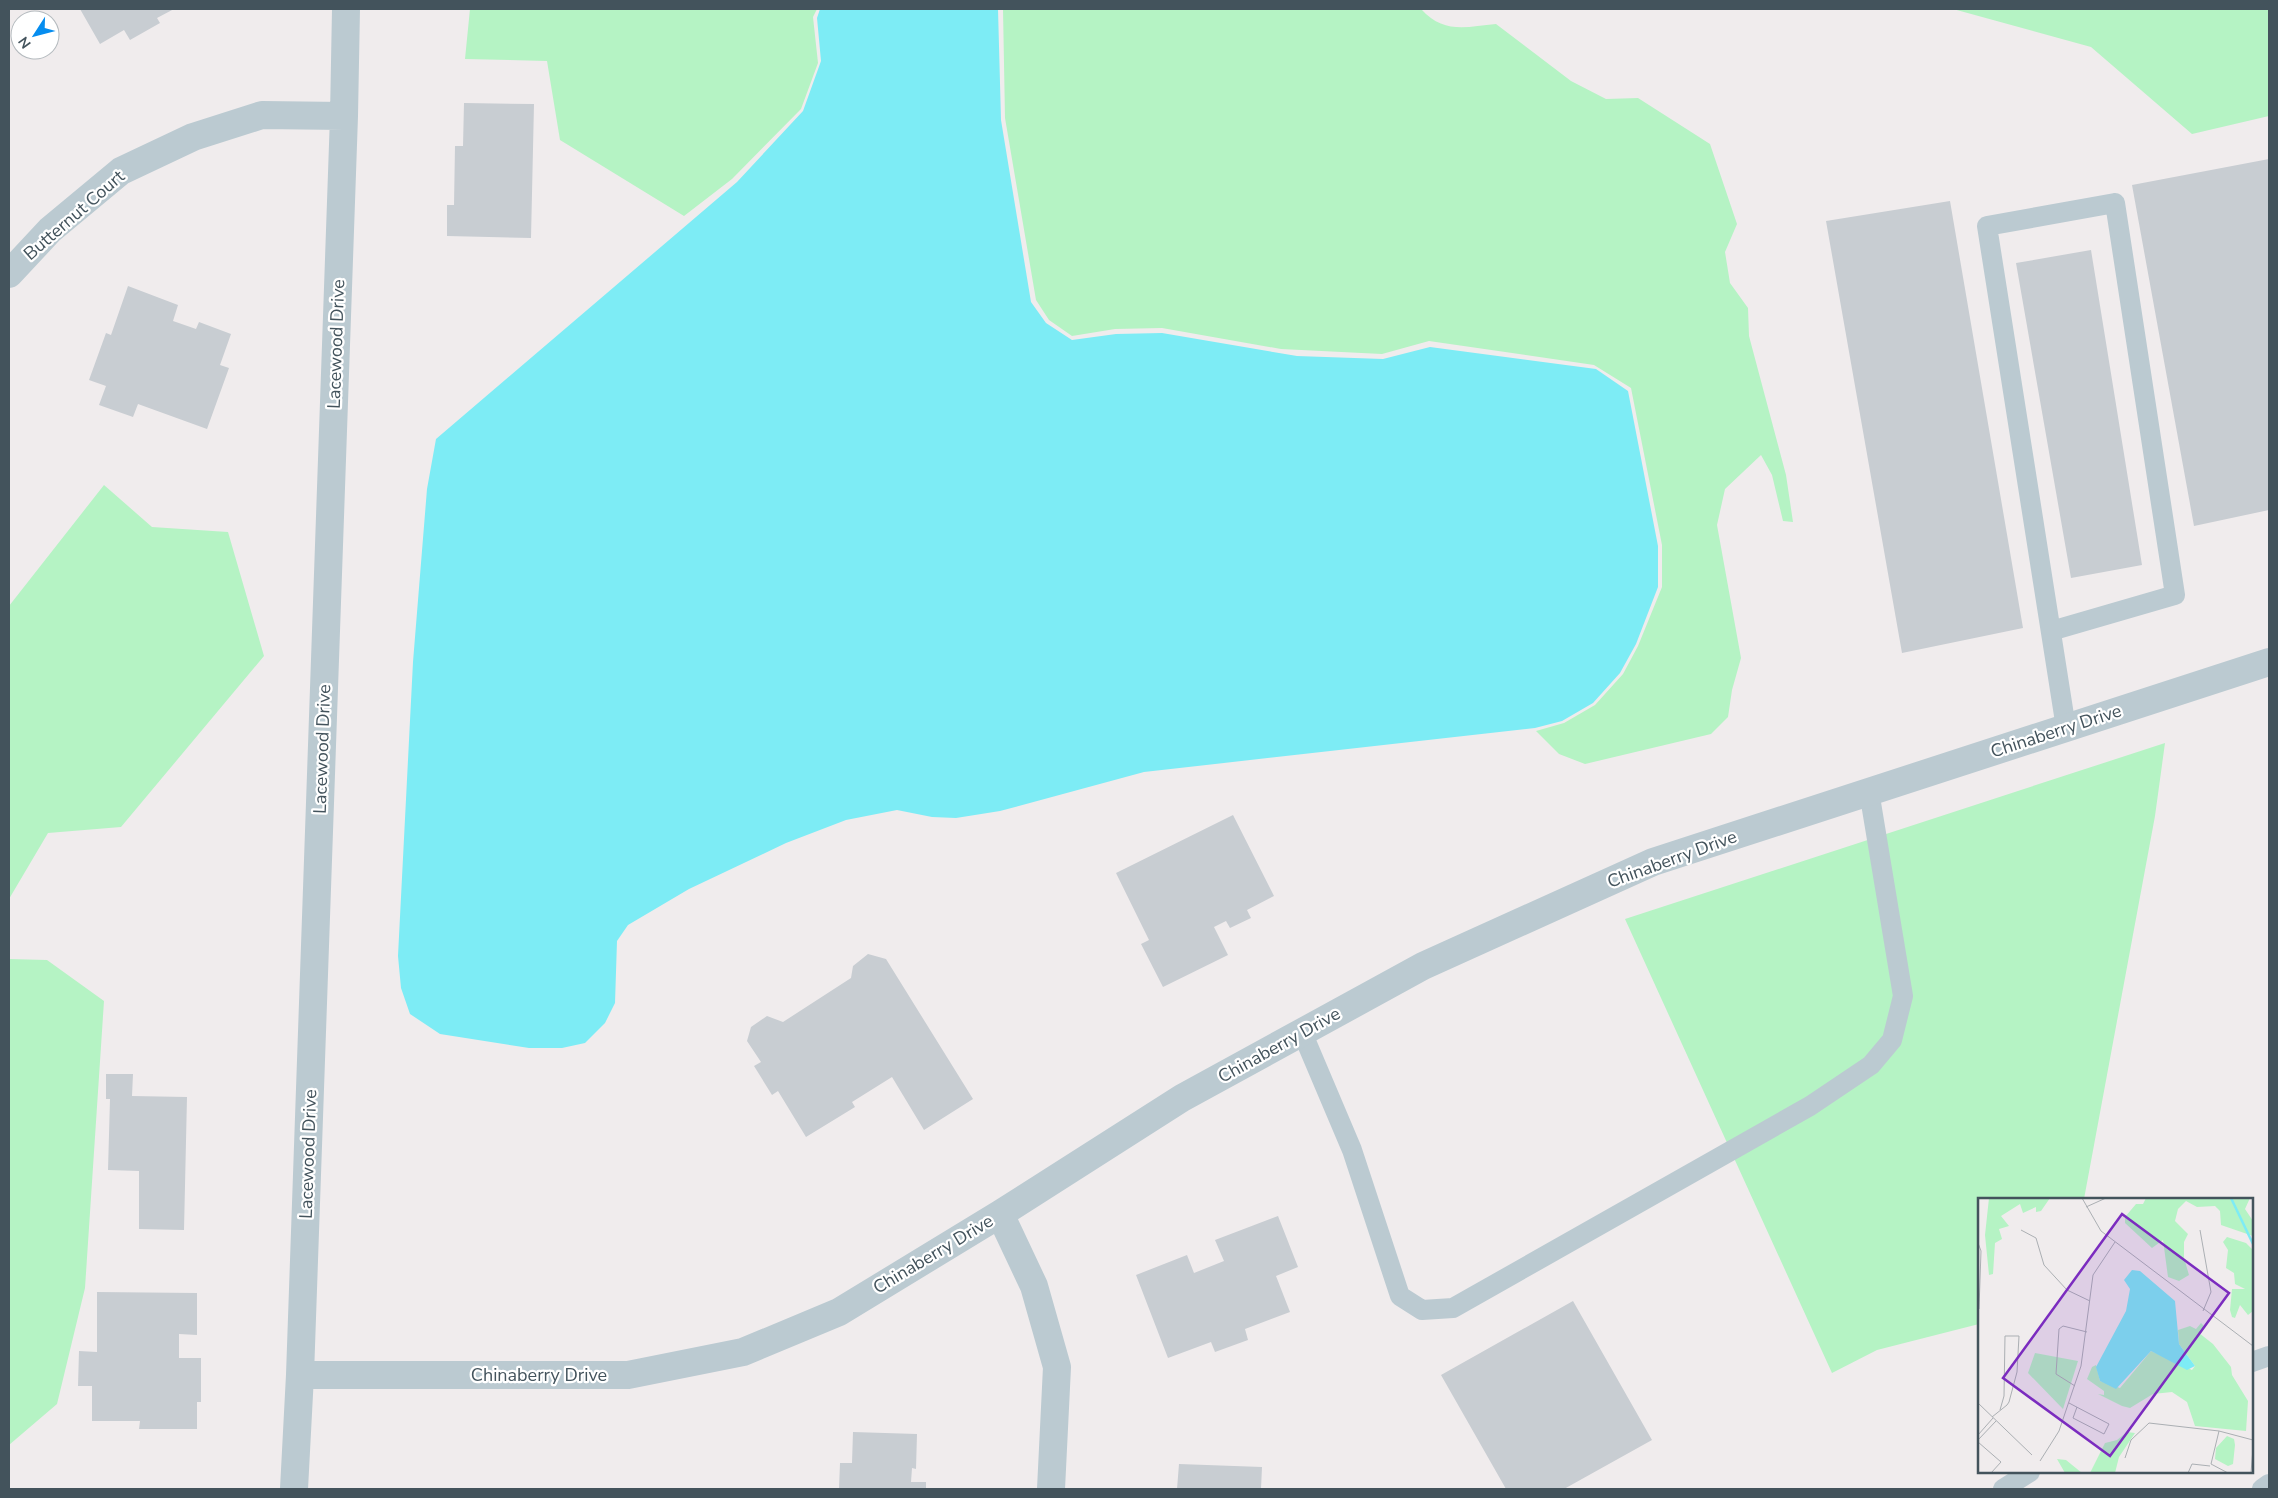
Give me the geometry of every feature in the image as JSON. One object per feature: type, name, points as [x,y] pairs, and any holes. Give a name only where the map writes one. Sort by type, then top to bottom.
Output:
[{"type":"street","name":"Lacewood Drive","points":[[294,1489],[300,1375],[344,116],[346,9]]},
{"type":"street","name":"Butternut Court","points":[[9,274],[50,230],[121,171],[193,137],[262,115],[344,116]]},
{"type":"street","name":"Chinaberry Drive","points":[[300,1375],[628,1375],[743,1352],[839,1312],[1000,1214],[1182,1098],[1423,966],[1653,862],[2269,662]]},
{"type":"street","points":[[1000,1214],[1034,1286],[1056,1367],[1051,1489]]},
{"type":"lane","points":[[2051,631],[2176,595],[2115,203],[1988,226],[2066,728]]},
{"type":"lane","points":[[1302,1032],[1352,1150],[1400,1296],[1422,1310],[1453,1308],[1810,1106],[1871,1065],[1892,1040],[1903,996],[1870,791]]},
{"type":"lane","points":[[2253,1362],[2269,1356]]},
{"type":"lane","points":[[2003,1489],[2028,1473]]},
{"type":"lane","points":[[2262,1489],[2269,1484]]},
{"type":"green space","points":[[470,9],[817,9],[813,17],[818,63],[801,109],[732,179],[684,216],[560,140],[547,61],[465,59]]},
{"type":"green space","points":[[1003,9],[1421,9],[1430,17],[1447,26],[1465,27],[1496,24],[1571,81],[1606,99],[1638,98],[1710,144],[1737,224],[1725,252],[1730,283],[1748,308],[1749,336],[1786,475],[1793,522],[1783,521],[1772,475],[1761,455],[1725,489],[1717,525],[1741,658],[1732,690],[1728,717],[1711,734],[1585,764],[1559,754],[1536,731],[1564,723],[1595,705],[1623,674],[1638,646],[1662,587],[1662,545],[1631,388],[1594,365],[1429,341],[1382,354],[1281,349],[1162,328],[1115,329],[1072,336],[1049,320],[1036,300],[1005,118]]},
{"type":"green space","points":[[1953,9],[2269,9],[2269,116],[2192,134],[2091,47]]},
{"type":"green space","points":[[104,485],[152,527],[228,532],[264,656],[121,827],[48,833],[9,899],[9,606]]},
{"type":"green space","points":[[2165,743],[2155,816],[2084,1198],[1978,1198],[1978,1324],[1877,1350],[1832,1373],[1625,919]]},
{"type":"green space","points":[[9,959],[47,960],[104,1001],[85,1288],[57,1404],[9,1445]]},
{"type":"water","points":[[820,9],[998,9],[1001,120],[1031,302],[1046,323],[1072,340],[1116,334],[1162,333],[1297,356],[1383,359],[1430,347],[1596,369],[1628,391],[1658,546],[1658,587],[1636,644],[1620,673],[1593,703],[1562,721],[1535,728],[1144,772],[1000,811],[956,818],[932,817],[897,810],[846,820],[786,843],[689,889],[628,925],[617,941],[615,1003],[605,1023],[585,1043],[562,1048],[529,1048],[440,1034],[410,1014],[401,988],[398,956],[413,662],[427,489],[436,439],[737,182],[803,111],[821,61],[817,18]]},
{"type":"building","points":[[80,9],[174,9],[157,18],[160,23],[130,40],[124,30],[100,44]]},
{"type":"building","points":[[464,103],[534,104],[531,238],[447,236],[447,205],[454,205],[455,146],[463,146]]},
{"type":"building","points":[[2269,159],[2269,510],[2194,526],[2132,185]]},
{"type":"building","points":[[1950,201],[2023,628],[1902,653],[1826,221]]},
{"type":"building","points":[[2091,250],[2142,565],[2071,578],[2016,263]]},
{"type":"building","points":[[128,286],[178,305],[173,321],[196,329],[199,322],[231,334],[220,365],[229,368],[207,429],[138,404],[133,417],[99,405],[106,386],[89,380],[106,333],[111,335]]},
{"type":"building","points":[[1233,815],[1274,896],[1247,910],[1251,918],[1230,928],[1226,921],[1214,927],[1228,955],[1163,987],[1141,944],[1149,940],[1116,873]]},
{"type":"building","points":[[868,954],[886,959],[973,1099],[924,1130],[892,1077],[852,1102],[855,1107],[806,1137],[778,1091],[772,1095],[754,1066],[761,1062],[747,1041],[751,1027],[767,1016],[783,1022],[851,978],[853,966]]},
{"type":"building","points":[[106,1074],[133,1074],[132,1096],[187,1097],[184,1230],[139,1229],[139,1171],[108,1170],[110,1099],[106,1099]]},
{"type":"building","points":[[1278,1216],[1298,1267],[1276,1276],[1290,1312],[1245,1329],[1248,1340],[1215,1352],[1211,1342],[1168,1358],[1136,1275],[1187,1255],[1194,1273],[1224,1261],[1215,1240]]},
{"type":"building","points":[[97,1292],[197,1293],[197,1335],[179,1334],[179,1358],[201,1358],[201,1402],[197,1402],[197,1429],[139,1429],[140,1421],[92,1421],[92,1386],[78,1386],[79,1351],[97,1352]]},
{"type":"building","points":[[1573,1301],[1652,1440],[1564,1489],[1506,1489],[1441,1375]]},
{"type":"building","points":[[853,1432],[917,1434],[916,1469],[912,1468],[911,1482],[926,1482],[926,1489],[839,1489],[840,1463],[852,1463]]},
{"type":"building","points":[[1179,1464],[1262,1467],[1261,1489],[1177,1489]]}]
